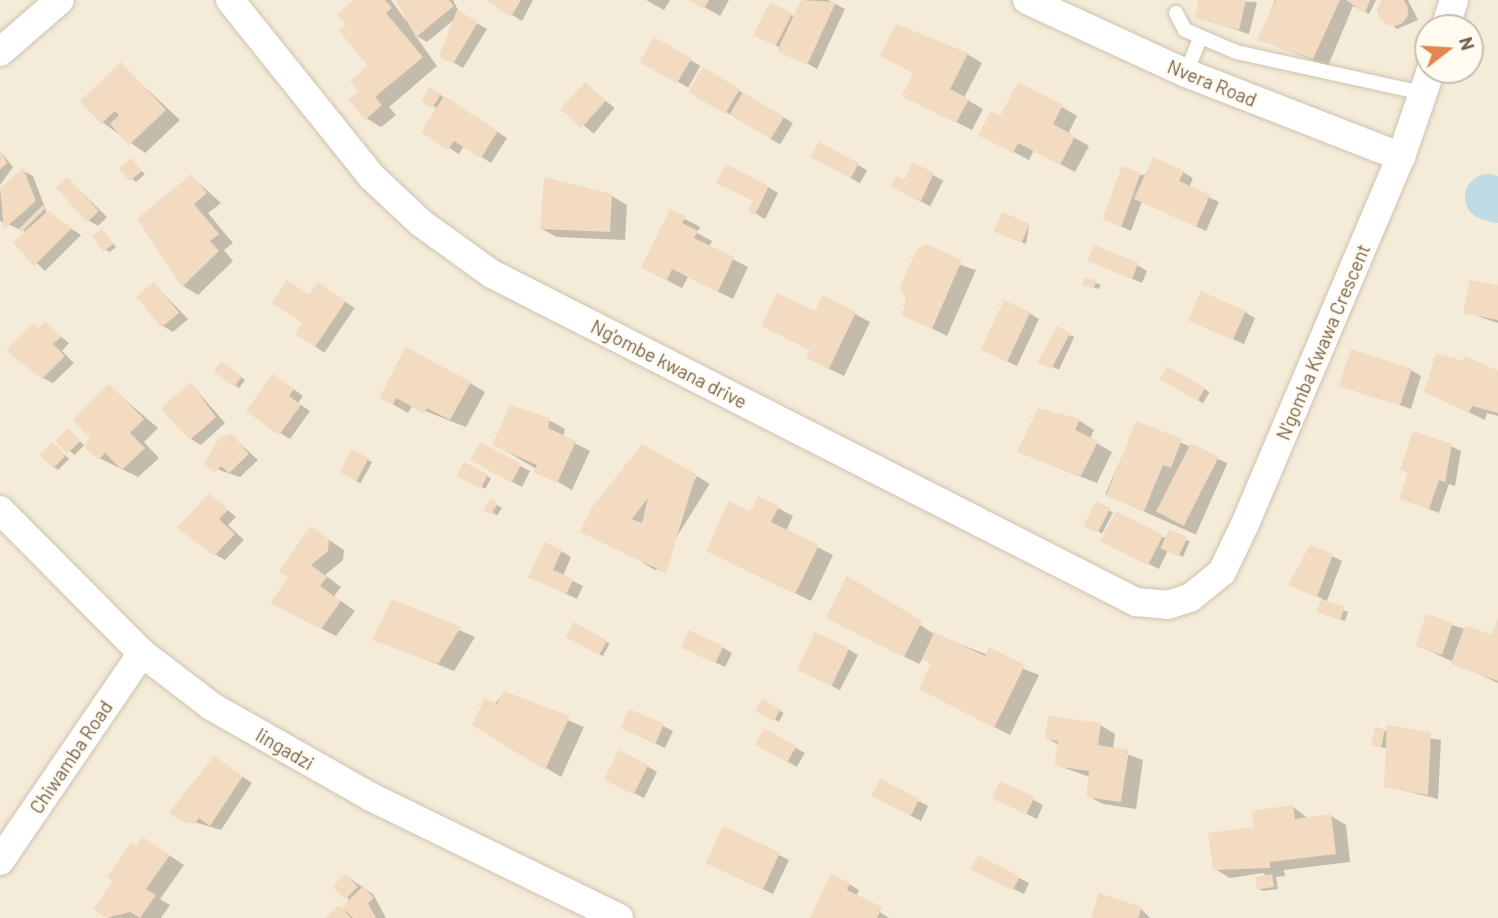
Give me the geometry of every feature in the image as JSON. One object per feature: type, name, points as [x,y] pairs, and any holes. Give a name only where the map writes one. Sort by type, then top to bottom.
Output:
[{"type":"street","points":[[0,52],[60,0]]},
{"type":"street","name":"Ng'ombe kwana drive","points":[[230,0],[372,177],[421,223],[492,274],[1136,603],[1168,605],[1190,598]]},
{"type":"street","name":"Nvera Road","points":[[1027,0],[1186,73],[1401,157]]},
{"type":"street","name":"N'gomba Kwawa Crescent","points":[[1190,598],[1222,572],[1245,524],[1401,157],[1426,84]]},
{"type":"street","name":"lingadzi","points":[[0,510],[142,653],[211,706],[322,770],[619,918]]},
{"type":"street","name":"Chiwamba Road","points":[[0,861],[142,653]]},
{"type":"lane","points":[[1176,13],[1185,30],[1200,39],[1414,80]]},
{"type":"lane","points":[[1186,73],[1200,39]]},
{"type":"shaded area","points":[[0,0],[1498,0],[1498,918],[0,918]]},
{"type":"building","points":[[1393,-4],[1404,0],[1408,11],[1404,22],[1393,26],[1382,22],[1378,11],[1382,0]]},
{"type":"building","points":[[354,0],[385,0],[392,8],[386,13],[423,57],[375,97],[382,105],[365,120],[348,99],[358,91],[350,81],[368,66],[339,31],[346,25],[337,14]]},
{"type":"building","points":[[395,0],[449,0],[454,6],[416,37]]},
{"type":"building","points":[[486,0],[521,0],[511,17]]},
{"type":"building","points":[[688,0],[709,0],[704,9]]},
{"type":"building","points":[[801,0],[836,2],[807,65],[777,51]]},
{"type":"building","points":[[1199,0],[1246,0],[1239,30],[1194,18]]},
{"type":"building","points":[[1276,0],[1340,0],[1313,59],[1257,40]]},
{"type":"building","points":[[1346,0],[1370,0],[1365,13]]},
{"type":"building","points":[[770,2],[792,13],[775,46],[753,35]]},
{"type":"building","points":[[457,10],[478,22],[453,64],[439,56]]},
{"type":"building","points":[[896,24],[968,53],[950,89],[969,99],[956,123],[902,96],[913,73],[880,56]]},
{"type":"building","points":[[654,37],[691,58],[677,84],[640,62]]},
{"type":"building","points":[[121,62],[166,110],[129,145],[110,124],[119,115],[115,111],[101,124],[80,101]]},
{"type":"building","points":[[703,67],[740,89],[725,114],[688,92]]},
{"type":"building","points":[[585,82],[606,101],[581,128],[560,109]]},
{"type":"building","points":[[1018,82],[1063,105],[1053,124],[1075,136],[1060,165],[1018,143],[1013,153],[978,135],[991,111],[1000,116]]},
{"type":"building","points":[[430,87],[441,94],[432,108],[421,101]]},
{"type":"building","points":[[743,92],[784,117],[771,139],[730,114]]},
{"type":"building","points":[[444,96],[498,131],[481,158],[454,141],[448,150],[421,132]]},
{"type":"building","points":[[819,142],[859,163],[851,178],[811,157]]},
{"type":"building","points":[[0,149],[7,163],[0,169]]},
{"type":"building","points":[[1153,157],[1184,171],[1179,181],[1210,195],[1196,227],[1134,199]]},
{"type":"building","points":[[131,158],[142,171],[130,181],[119,168]]},
{"type":"building","points":[[912,162],[934,173],[921,201],[891,187],[896,176],[904,180]]},
{"type":"building","points":[[726,164],[769,186],[755,215],[748,211],[753,201],[716,183]]},
{"type":"building","points":[[1122,166],[1141,173],[1121,226],[1103,220]]},
{"type":"building","points":[[23,168],[36,201],[4,229],[0,188]]},
{"type":"building","points":[[191,174],[207,193],[194,204],[219,234],[210,241],[219,251],[182,287],[137,219]]},
{"type":"building","points":[[68,177],[99,211],[87,222],[56,188]]},
{"type":"building","points":[[544,177],[612,194],[610,232],[540,229]]},
{"type":"building","points":[[43,205],[46,208],[21,233],[18,230]]},
{"type":"building","points":[[670,209],[686,216],[682,223],[698,231],[694,238],[734,257],[718,292],[672,269],[667,280],[641,268]]},
{"type":"building","points":[[48,211],[72,228],[34,266],[13,242]]},
{"type":"building","points":[[1002,212],[1030,224],[1021,243],[994,231]]},
{"type":"building","points":[[102,229],[113,244],[103,251],[92,236]]},
{"type":"building","points":[[926,244],[962,260],[932,329],[901,315],[907,301],[900,287],[917,249]]},
{"type":"building","points":[[1094,245],[1139,263],[1132,279],[1088,261]]},
{"type":"building","points":[[1084,278],[1096,280],[1095,288],[1083,286]]},
{"type":"building","points":[[287,280],[309,295],[318,282],[346,301],[315,347],[295,334],[302,323],[272,303]]},
{"type":"building","points":[[1470,280],[1498,285],[1498,320],[1463,313]]},
{"type":"building","points":[[154,282],[179,313],[161,328],[136,296]]},
{"type":"building","points":[[1201,291],[1246,311],[1233,340],[1188,320]]},
{"type":"building","points":[[777,293],[815,311],[822,295],[856,312],[829,369],[806,358],[810,350],[761,326]]},
{"type":"building","points":[[1004,300],[1030,312],[1007,362],[981,350]]},
{"type":"building","points":[[45,321],[61,337],[53,344],[65,356],[42,379],[6,350],[32,323],[38,329]]},
{"type":"building","points":[[1057,326],[1070,333],[1051,369],[1038,362]]},
{"type":"building","points":[[406,347],[471,382],[450,420],[427,408],[424,413],[396,398],[393,405],[379,398]]},
{"type":"building","points":[[1351,349],[1412,369],[1400,406],[1339,386]]},
{"type":"building","points":[[1436,353],[1463,361],[1465,356],[1498,371],[1498,413],[1472,406],[1469,413],[1424,392]]},
{"type":"building","points":[[221,361],[242,376],[234,387],[213,372]]},
{"type":"building","points":[[1167,366],[1205,388],[1198,401],[1160,379]]},
{"type":"building","points":[[273,374],[294,389],[289,396],[301,405],[279,435],[246,411]]},
{"type":"building","points":[[190,382],[216,417],[190,440],[161,409]]},
{"type":"building","points":[[109,384],[144,419],[130,433],[145,448],[122,470],[105,453],[98,460],[83,446],[90,438],[73,420]]},
{"type":"building","points":[[510,405],[550,418],[548,428],[576,441],[557,483],[534,472],[537,465],[492,445]]},
{"type":"building","points":[[1038,408],[1080,419],[1075,430],[1098,441],[1081,476],[1017,452]]},
{"type":"building","points":[[1136,421],[1182,439],[1171,468],[1163,465],[1144,511],[1106,496]]},
{"type":"building","points":[[68,428],[80,441],[67,453],[55,440]]},
{"type":"building","points":[[1413,431],[1452,444],[1445,482],[1439,480],[1429,509],[1399,499],[1408,472],[1400,470]]},
{"type":"building","points":[[231,433],[249,454],[229,473],[221,466],[215,473],[204,464],[219,438]]},
{"type":"building","points":[[52,442],[66,455],[54,468],[40,455]]},
{"type":"building","points":[[480,442],[521,464],[512,483],[470,461]]},
{"type":"building","points":[[1191,443],[1219,457],[1184,526],[1156,512]]},
{"type":"building","points":[[642,444],[696,474],[666,573],[580,532],[592,507]],"holes":[[[648,498],[642,523],[632,519]]]},
{"type":"building","points":[[352,449],[369,458],[357,481],[340,472]]},
{"type":"building","points":[[464,462],[488,474],[481,489],[457,476]]},
{"type":"building","points":[[209,493],[228,510],[219,519],[235,534],[214,556],[177,528]]},
{"type":"building","points":[[758,496],[779,506],[771,522],[819,545],[795,594],[706,551],[729,501],[751,512]]},
{"type":"building","points":[[490,499],[498,504],[491,515],[483,510]]},
{"type":"building","points":[[1096,501],[1110,508],[1098,533],[1083,526]]},
{"type":"building","points":[[1116,511],[1163,535],[1148,565],[1101,541]]},
{"type":"building","points":[[311,526],[329,539],[328,551],[311,565],[327,577],[320,586],[341,601],[321,629],[270,603],[288,578],[279,571]]},
{"type":"building","points":[[1169,529],[1187,537],[1179,556],[1160,548]]},
{"type":"building","points":[[545,542],[562,550],[553,570],[574,579],[566,594],[528,577]]},
{"type":"building","points":[[1310,545],[1333,554],[1317,597],[1288,585]]},
{"type":"building","points":[[847,576],[922,621],[904,657],[826,618]]},
{"type":"building","points":[[392,599],[461,627],[438,664],[372,640]]},
{"type":"building","points":[[1321,599],[1345,607],[1340,620],[1317,612]]},
{"type":"building","points":[[1426,614],[1453,623],[1442,655],[1415,646]]},
{"type":"building","points":[[1498,618],[1498,681],[1451,664],[1465,625],[1492,635]]},
{"type":"building","points":[[574,622],[607,640],[599,655],[566,637]]},
{"type":"building","points":[[689,630],[723,646],[715,663],[681,647]]},
{"type":"building","points":[[815,632],[849,648],[832,686],[797,670]]},
{"type":"building","points":[[934,632],[985,656],[989,647],[1025,665],[994,728],[919,689],[931,664],[922,659]]},
{"type":"building","points":[[503,691],[570,716],[545,770],[472,725],[485,698],[497,704]]},
{"type":"building","points":[[762,699],[780,709],[774,721],[755,711]]},
{"type":"building","points":[[629,709],[664,724],[656,743],[621,728]]},
{"type":"building","points":[[1048,716],[1101,723],[1098,745],[1129,750],[1121,802],[1086,797],[1089,771],[1054,766],[1058,741],[1045,739]]},
{"type":"building","points":[[1387,725],[1431,732],[1428,795],[1384,787]]},
{"type":"building","points":[[1375,727],[1385,729],[1381,748],[1371,746]]},
{"type":"building","points":[[764,728],[796,746],[787,763],[755,745]]},
{"type":"building","points":[[619,750],[648,765],[633,794],[604,779]]},
{"type":"building","points":[[214,756],[243,776],[210,826],[199,818],[194,824],[182,822],[169,813]]},
{"type":"building","points":[[880,779],[919,799],[911,816],[871,796]]},
{"type":"building","points":[[1000,781],[1034,797],[1026,814],[992,798]]},
{"type":"building","points":[[1293,805],[1295,819],[1331,814],[1336,854],[1270,862],[1270,868],[1213,870],[1208,833],[1254,827],[1252,811]]},
{"type":"building","points":[[723,826],[780,853],[763,890],[706,863]]},
{"type":"building","points":[[143,837],[170,855],[146,889],[156,895],[140,918],[130,912],[106,918],[93,909],[113,881],[107,877],[131,843],[136,847]]},
{"type":"building","points":[[978,855],[1020,876],[1013,891],[971,869]]},
{"type":"building","points":[[345,874],[358,887],[345,899],[332,887]]},
{"type":"building","points":[[831,874],[850,883],[847,890],[882,907],[877,918],[810,918]]},
{"type":"building","points":[[1272,874],[1274,887],[1257,889],[1255,877]]},
{"type":"building","points":[[363,886],[374,898],[368,903],[376,918],[353,918],[342,907]]},
{"type":"building","points":[[1099,893],[1142,907],[1138,918],[1091,918]]},
{"type":"building","points":[[339,905],[351,918],[325,918]]},
{"type":"waterway","points":[[1488,197],[1498,200]]}]
